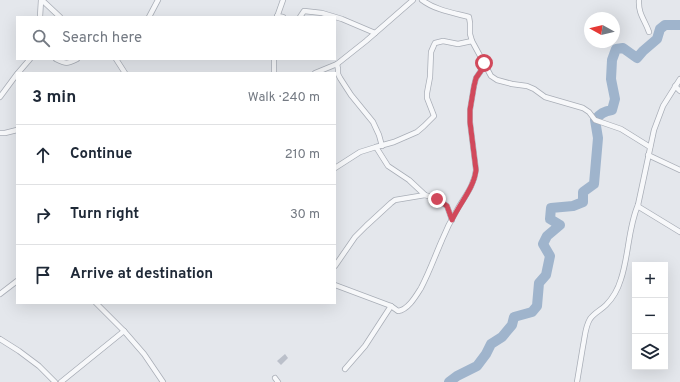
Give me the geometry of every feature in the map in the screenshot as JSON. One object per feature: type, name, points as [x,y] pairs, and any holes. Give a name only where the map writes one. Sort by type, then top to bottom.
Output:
[{"type":"street","points":[[40,16],[42,0]]},
{"type":"street","points":[[42,0],[59,16]]},
{"type":"street","points":[[150,16],[158,0]]},
{"type":"street","points":[[277,16],[283,0]]},
{"type":"street","points":[[317,72],[337,64],[413,0]]},
{"type":"street","points":[[422,0],[441,9],[469,17],[472,41],[491,76],[497,80],[528,86],[545,97],[583,108],[589,112],[595,120],[622,129],[650,147]]},
{"type":"street","points":[[639,0],[641,16],[647,25],[649,32]]},
{"type":"street","points":[[301,16],[304,11],[332,16]]},
{"type":"street","points":[[336,17],[375,33]]},
{"type":"street","points":[[336,167],[360,152],[394,142],[417,132],[424,126],[434,116],[427,98],[427,93],[430,77],[431,52],[435,43],[443,41],[458,44],[472,41]]},
{"type":"street","points":[[20,72],[29,60]]},
{"type":"street","points":[[58,60],[66,64],[75,60]]},
{"type":"street","points":[[117,60],[124,72]]},
{"type":"street","points":[[274,60],[274,72]]},
{"type":"street","points":[[337,64],[340,78],[373,122],[380,135],[382,146]]},
{"type":"street","points":[[336,285],[391,306],[398,311],[401,311],[414,298],[432,265],[441,241],[457,210],[473,184],[476,170],[470,110],[476,78],[485,65]]},
{"type":"street","points":[[0,97],[16,77]]},
{"type":"street","points":[[577,382],[586,328],[590,319],[599,310],[606,306],[617,290],[626,263],[634,213],[638,205],[654,130],[663,106],[680,79]]},
{"type":"street","points":[[675,86],[680,91]]},
{"type":"street","points":[[0,133],[16,130]]},
{"type":"street","points":[[376,147],[388,166],[409,180],[425,195],[437,199],[447,206],[452,220]]},
{"type":"street","points":[[648,155],[680,170]]},
{"type":"street","points":[[336,265],[356,237],[391,203],[395,200],[425,195]]},
{"type":"street","points":[[638,205],[680,232]]},
{"type":"street","points":[[0,294],[16,282]]},
{"type":"street","points":[[97,304],[144,354],[163,382]]},
{"type":"street","points":[[344,369],[365,346],[391,306]]},
{"type":"street","points":[[61,382],[124,331]]},
{"type":"street","points":[[0,339],[39,366],[55,382]]},
{"type":"building","points":[[285,354],[288,358],[281,365],[277,361]]},
{"type":"waterway","points":[[449,382],[457,376],[477,366],[491,344],[502,337],[512,325],[514,317],[532,312],[537,306],[539,283],[546,275],[550,256],[543,244],[547,236],[560,225],[550,219],[551,208],[573,206],[583,202],[583,192],[594,184],[598,138],[595,120],[602,113],[612,110],[615,99],[611,79],[612,60],[616,49],[623,48],[637,58],[657,39],[660,29],[665,25],[680,25]]},
{"type":"route","points":[[437,199],[447,206],[452,220],[473,184],[476,170],[470,110],[476,78],[485,65],[484,63]]}]
